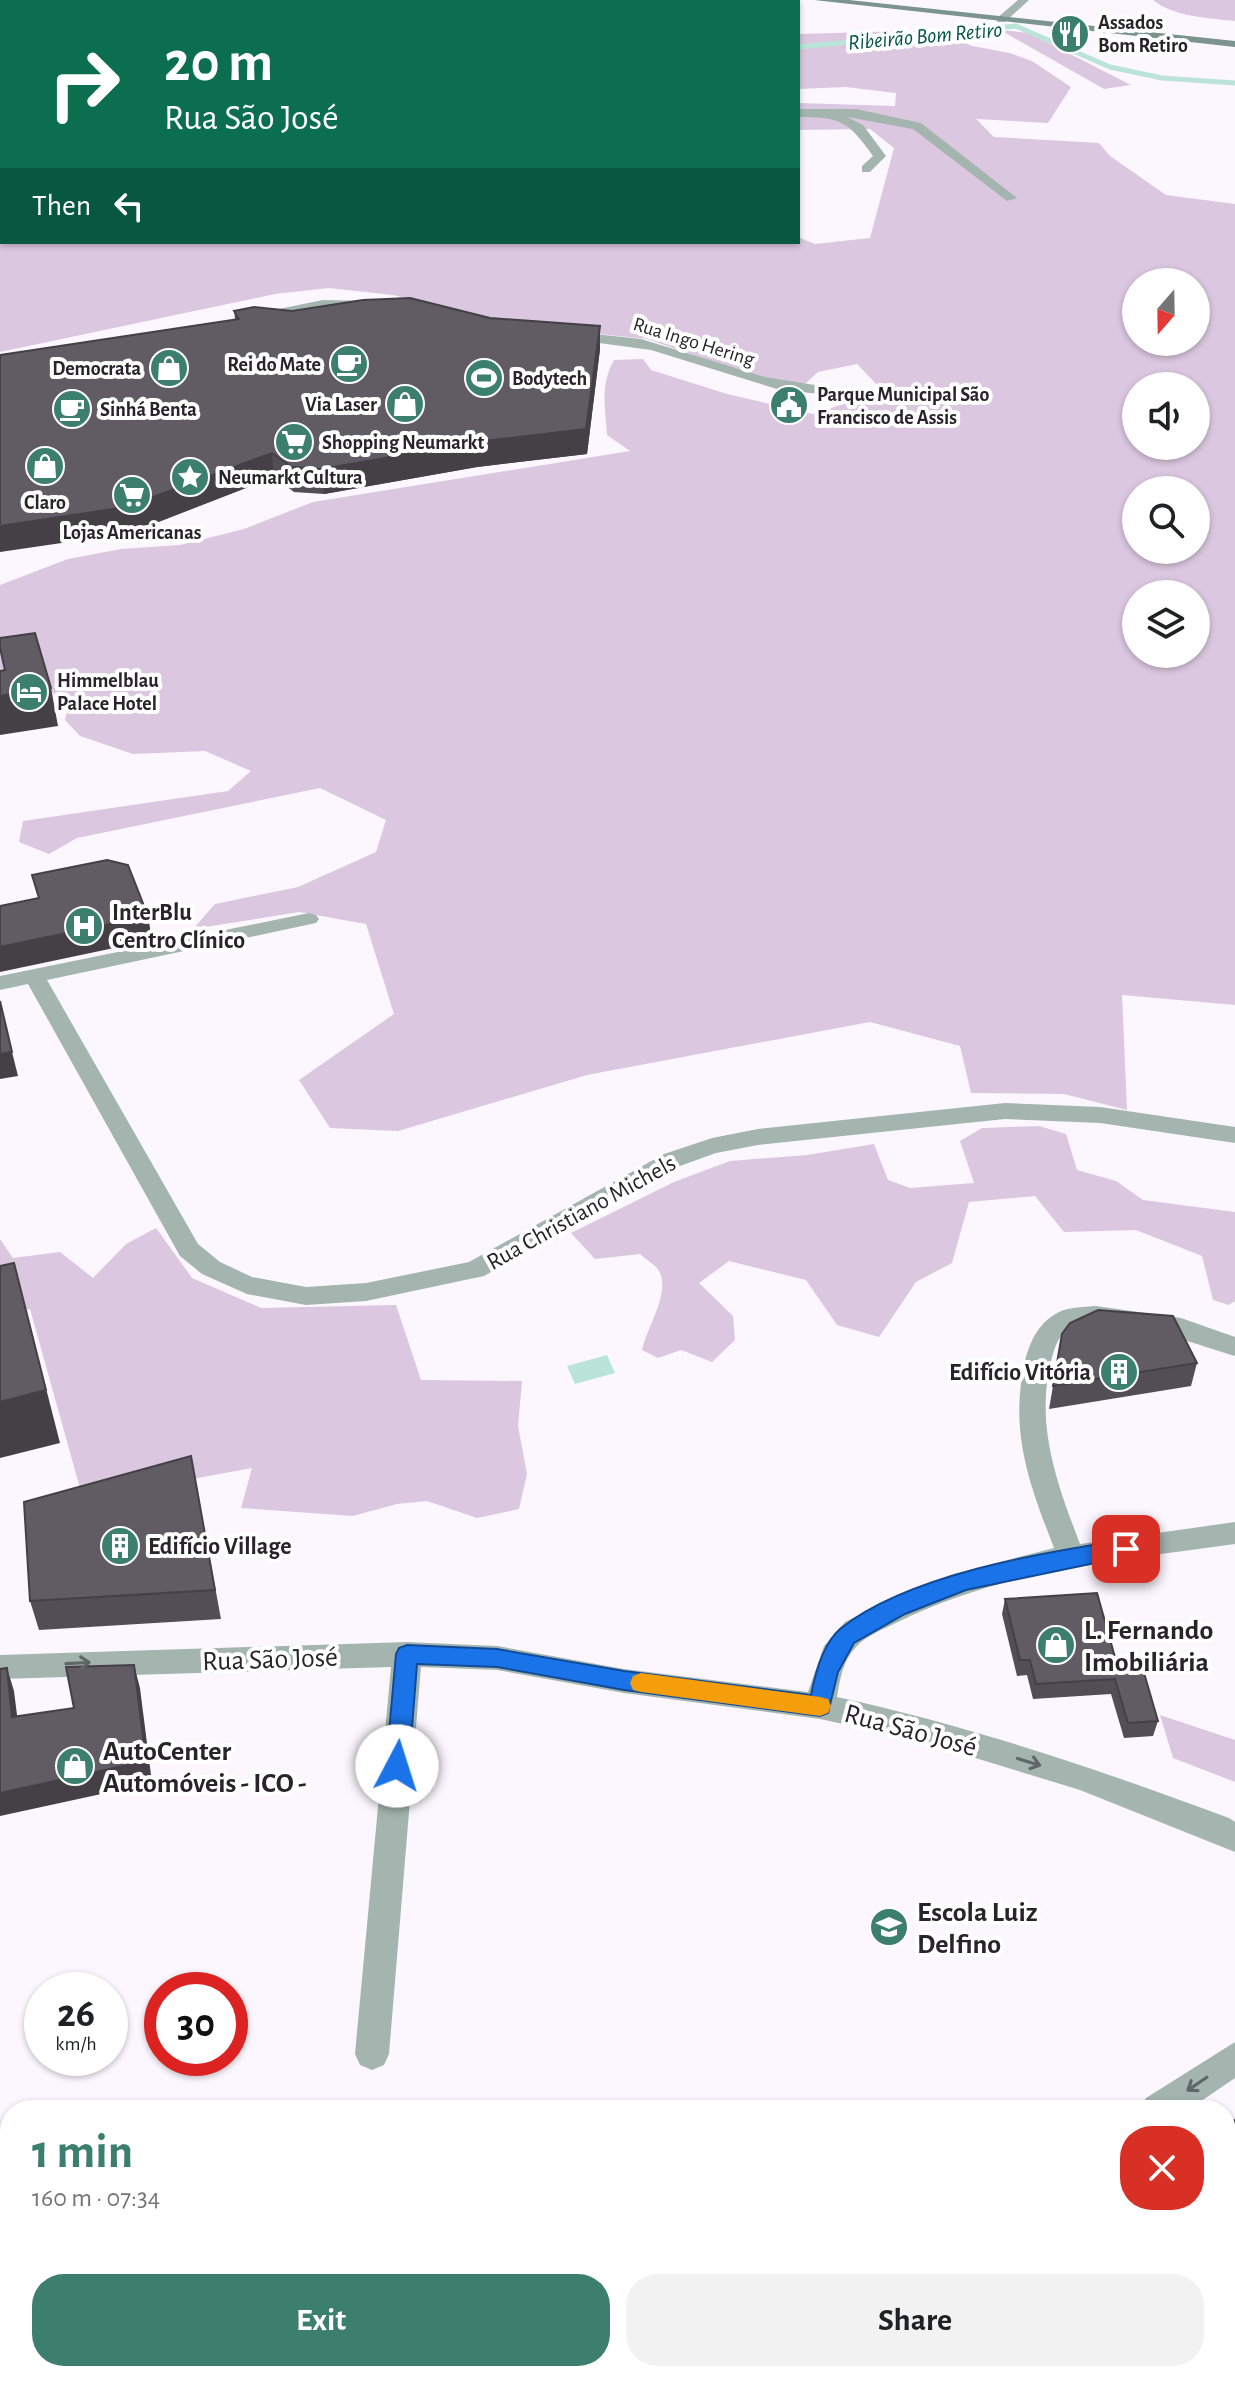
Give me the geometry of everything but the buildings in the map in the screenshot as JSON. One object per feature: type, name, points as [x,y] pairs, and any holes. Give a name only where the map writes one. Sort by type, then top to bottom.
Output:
[{"type":"street","points":[[819,0],[1235,44]]},
{"type":"street","points":[[1001,20],[1024,0]]},
{"type":"street","points":[[824,112],[849,120],[872,142],[880,156],[866,169]]},
{"type":"street","points":[[800,113],[875,115],[917,126],[1011,198]]},
{"type":"street","points":[[236,318],[323,304],[383,303]]},
{"type":"street","name":"Rua Ingo Hering","points":[[556,334],[642,343],[763,383],[790,390],[821,390]]},
{"type":"street","points":[[0,983],[309,919]]},
{"type":"street","name":"Rua Christiano Michels","points":[[34,975],[189,1250],[211,1268],[247,1285],[306,1296],[366,1292],[475,1270],[672,1160],[712,1146],[758,1137],[1005,1111],[1100,1115],[1235,1135]]},
{"type":"street","points":[[1071,1557],[1054,1512],[1031,1431],[1034,1381],[1042,1346],[1052,1329],[1069,1318],[1096,1315],[1181,1327],[1235,1347]]},
{"type":"street","points":[[820,1706],[827,1670],[846,1637],[897,1607],[963,1582],[1071,1557],[1235,1533]]},
{"type":"street","points":[[372,2054],[407,1654]]},
{"type":"street","name":"Rua São José","points":[[0,1667],[407,1654],[497,1658],[624,1681],[820,1706],[913,1726],[1083,1777],[1218,1828],[1235,1838]]},
{"type":"street","points":[[1173,2100],[1235,2058]]},
{"type":"shaded area","points":[[1153,0],[1235,0],[1235,21],[1181,13]]},
{"type":"shaded area","points":[[1000,30],[1029,33],[1131,85],[1104,89]]},
{"type":"shaded area","points":[[943,33],[972,46],[1010,53],[1032,61],[1071,87],[1048,123],[976,119],[994,137],[1099,143],[1110,156],[1166,195],[1235,204],[1235,1005],[1122,995],[1127,1110],[1064,1094],[971,1093],[960,1046],[870,1022],[587,1075],[398,1131],[330,1128],[299,1080],[394,1014],[366,924],[299,912],[193,929],[215,904],[298,887],[376,852],[386,820],[320,788],[77,838],[49,854],[19,842],[23,821],[228,791],[251,771],[205,751],[133,754],[80,736],[65,720],[69,704],[50,691],[0,677],[0,585],[68,559],[121,549],[180,545],[244,529],[313,502],[630,451],[607,435],[605,387],[614,360],[643,359],[651,370],[727,394],[813,414],[883,391],[857,364],[818,372],[803,386],[739,371],[647,339],[513,325],[393,295],[329,288],[275,294],[0,352],[0,244],[800,244],[800,238],[815,244],[870,238],[894,148],[870,129],[800,130],[800,103],[895,106],[896,93],[846,87],[800,89],[800,34]]},
{"type":"shaded area","points":[[1039,1126],[1066,1134],[1077,1170],[1116,1181],[1143,1200],[1235,1212],[1235,1301],[1229,1305],[1213,1300],[1202,1256],[1136,1230],[1064,1232],[1035,1196],[969,1202],[952,1263],[916,1282],[879,1337],[837,1325],[806,1280],[729,1261],[699,1283],[733,1316],[735,1340],[712,1362],[681,1350],[658,1358],[642,1350],[662,1289],[658,1269],[640,1254],[595,1259],[571,1233],[674,1182],[730,1161],[807,1155],[874,1144],[888,1180],[910,1188],[974,1183],[960,1141],[982,1128]]},
{"type":"shaded area","points":[[156,1228],[192,1278],[261,1308],[396,1305],[421,1380],[522,1381],[518,1426],[527,1474],[519,1509],[477,1518],[427,1501],[397,1504],[353,1516],[241,1508],[252,1468],[83,1499],[30,1309],[0,1314],[0,1239],[13,1258],[60,1252],[93,1278],[126,1244]]},
{"type":"shaded area","points":[[607,1355],[615,1373],[575,1384],[567,1366]]},
{"type":"shaded area","points":[[1160,1715],[1235,1740],[1235,1782],[1173,1758]]},
{"type":"waterway","name":"Ribeirão Bom Retiro","points":[[800,47],[1016,26],[1110,67],[1162,78],[1235,83]]},
{"type":"slow traffic","points":[[641,1683],[820,1706]]},
{"type":"place","name":"Assados Bom Retiro","points":[[1070,34]]},
{"type":"place","name":"Rei do Mate","points":[[349,364]]},
{"type":"place","name":"Democrata","points":[[169,368]]},
{"type":"place","name":"Bodytech","points":[[484,378]]},
{"type":"place","name":"Via Laser","points":[[405,404]]},
{"type":"place","name":"Parque Municipal São Francisco de Assis","points":[[789,405]]},
{"type":"place","name":"Sinhá Benta","points":[[72,409]]},
{"type":"place","name":"Shopping Neumarkt","points":[[294,442]]},
{"type":"place","name":"Claro","points":[[45,466]]},
{"type":"place","name":"Neumarkt Cultura","points":[[190,477]]},
{"type":"place","name":"Lojas Americanas","points":[[132,495]]},
{"type":"place","name":"Himmelblau Palace Hotel","points":[[29,692]]},
{"type":"place","name":"InterBlu Centro Clínico","points":[[84,926]]},
{"type":"place","name":"Edifício Vitória","points":[[1119,1372]]},
{"type":"place","name":"Edifício Village","points":[[120,1546]]},
{"type":"place","name":"L. Fernando Imobiliária","points":[[1056,1645]]},
{"type":"place","name":"AutoCenter Automóveis - ICO -","points":[[75,1766]]},
{"type":"place","name":"Escola Luiz Delfino","points":[[889,1927]]},
{"type":"route","points":[[397,1766],[407,1654],[497,1658],[624,1681],[820,1706],[827,1670],[846,1637],[897,1607],[963,1582],[1071,1557],[1126,1549]]}]
